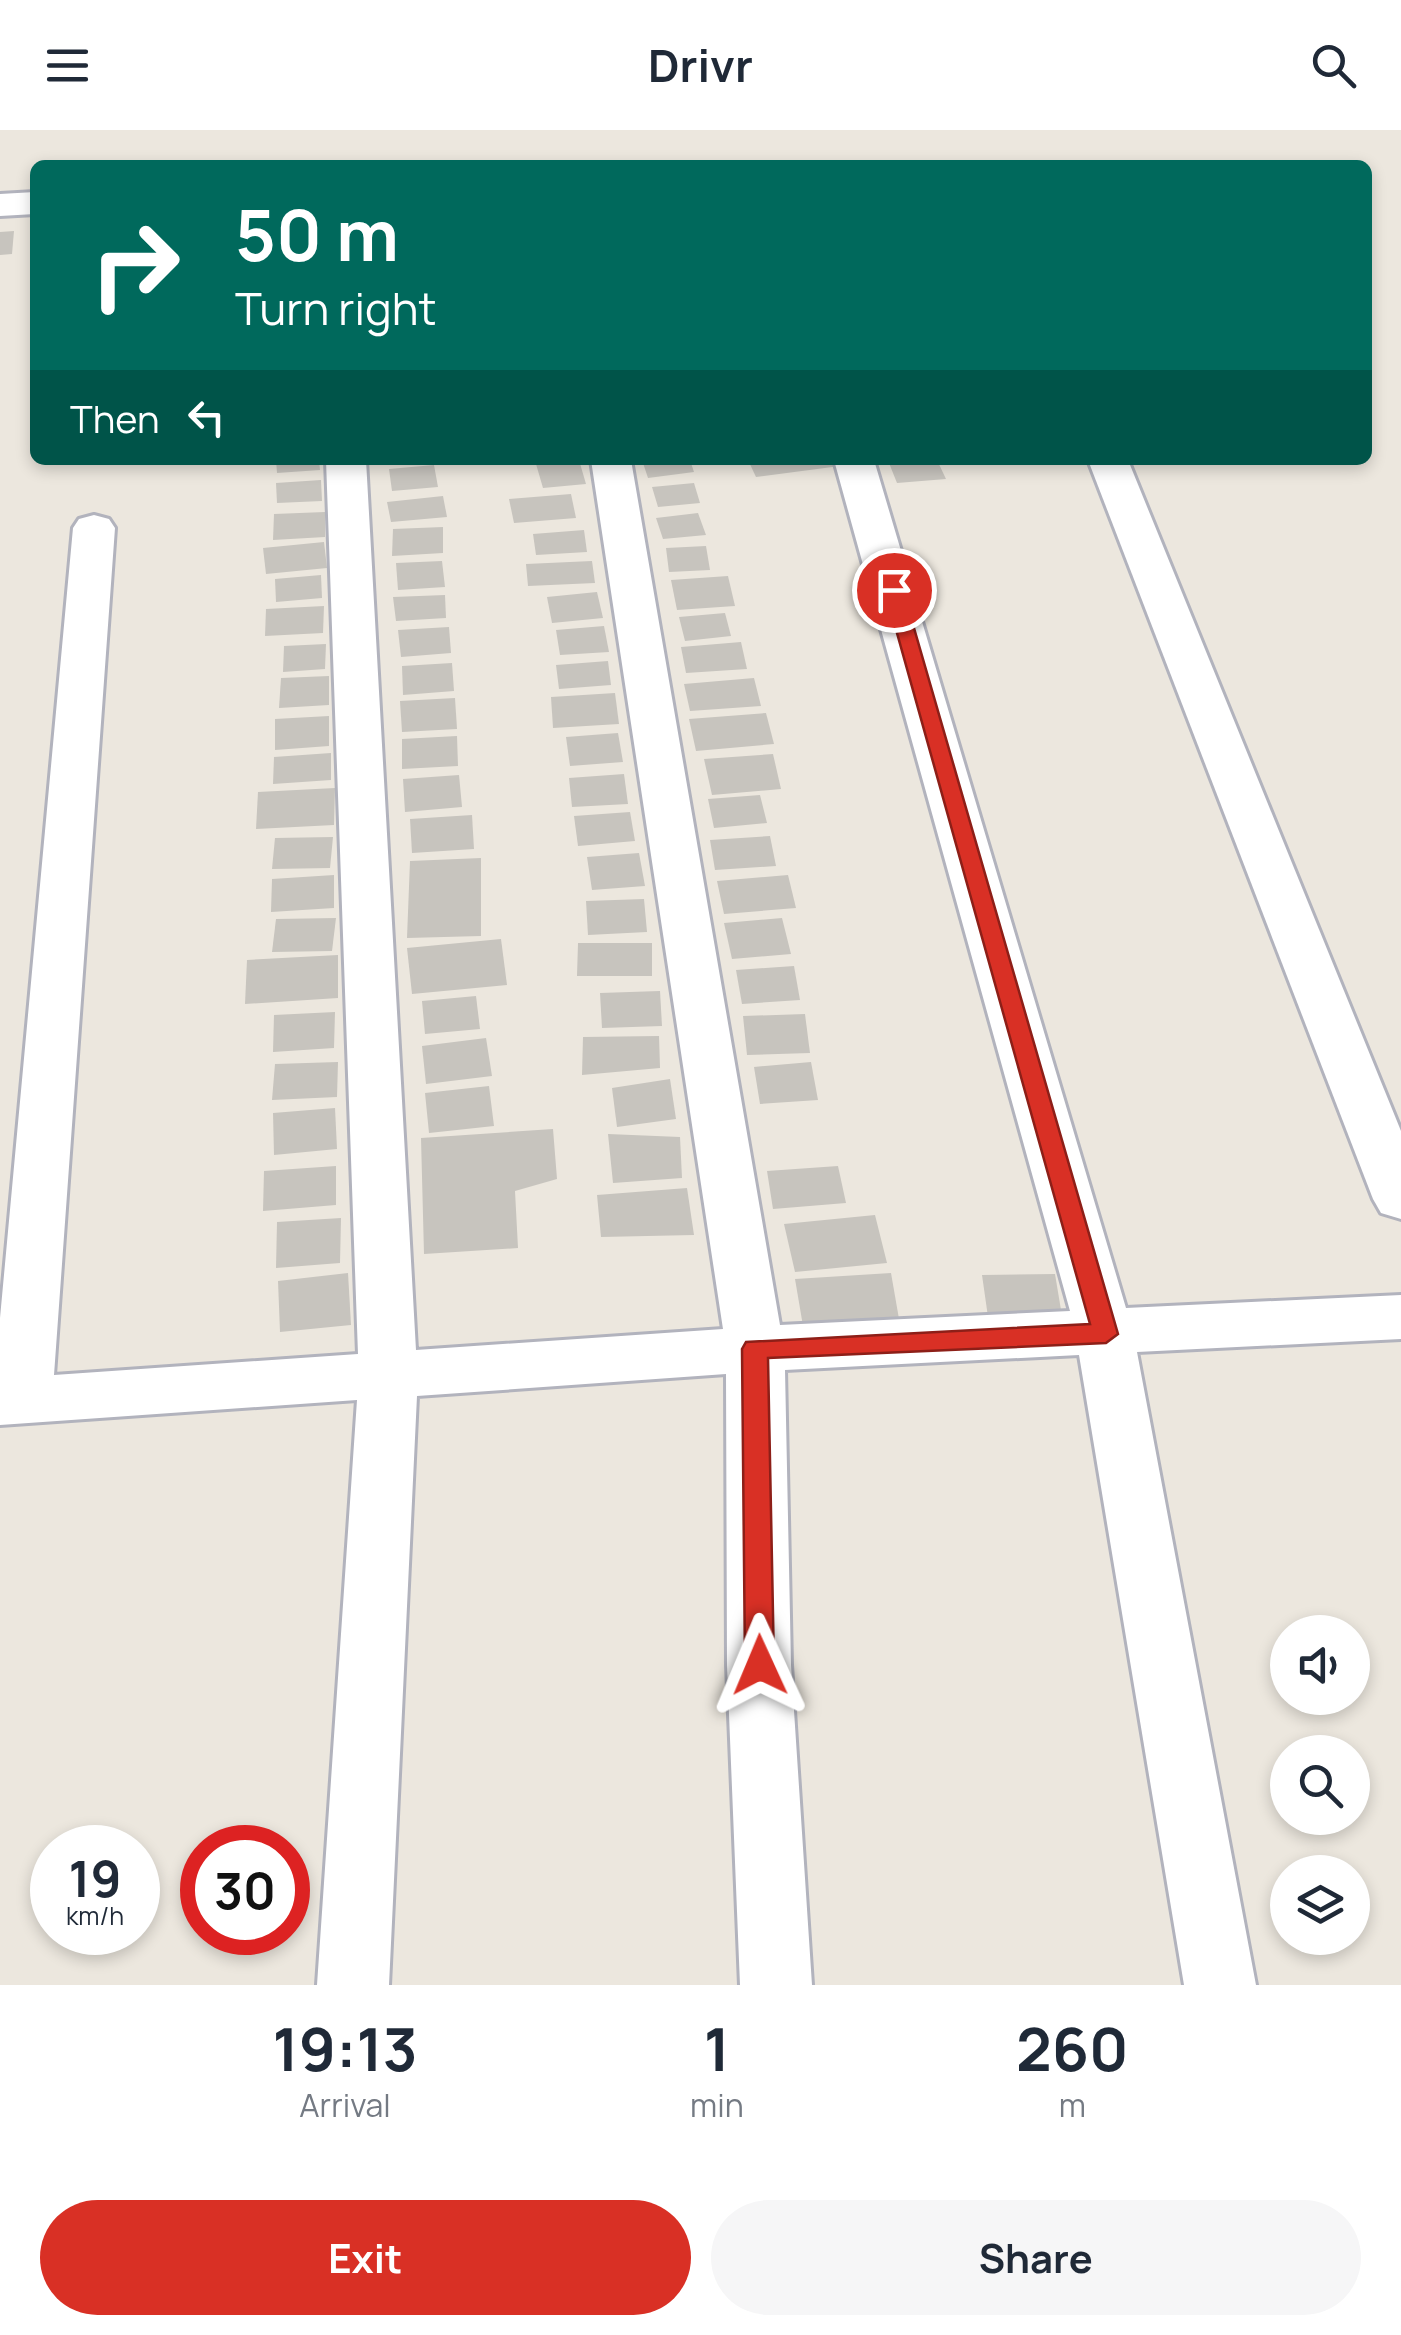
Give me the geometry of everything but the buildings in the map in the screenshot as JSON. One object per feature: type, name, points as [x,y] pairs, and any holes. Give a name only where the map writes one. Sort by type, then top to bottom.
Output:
[{"type":"street","points":[[0,204],[30,204]]},
{"type":"street","points":[[346,465],[388,1378],[354,1985]]},
{"type":"street","points":[[612,465],[755,1349],[760,1665],[776,1985]]},
{"type":"street","points":[[855,465],[1106,1334],[1220,1985]]},
{"type":"street","points":[[1110,465],[1401,1200]]},
{"type":"street","points":[[94,528],[11,1402],[755,1349],[1401,1317]]},
{"type":"route","points":[[760,1665],[755,1349],[1106,1334],[894,590]]}]
